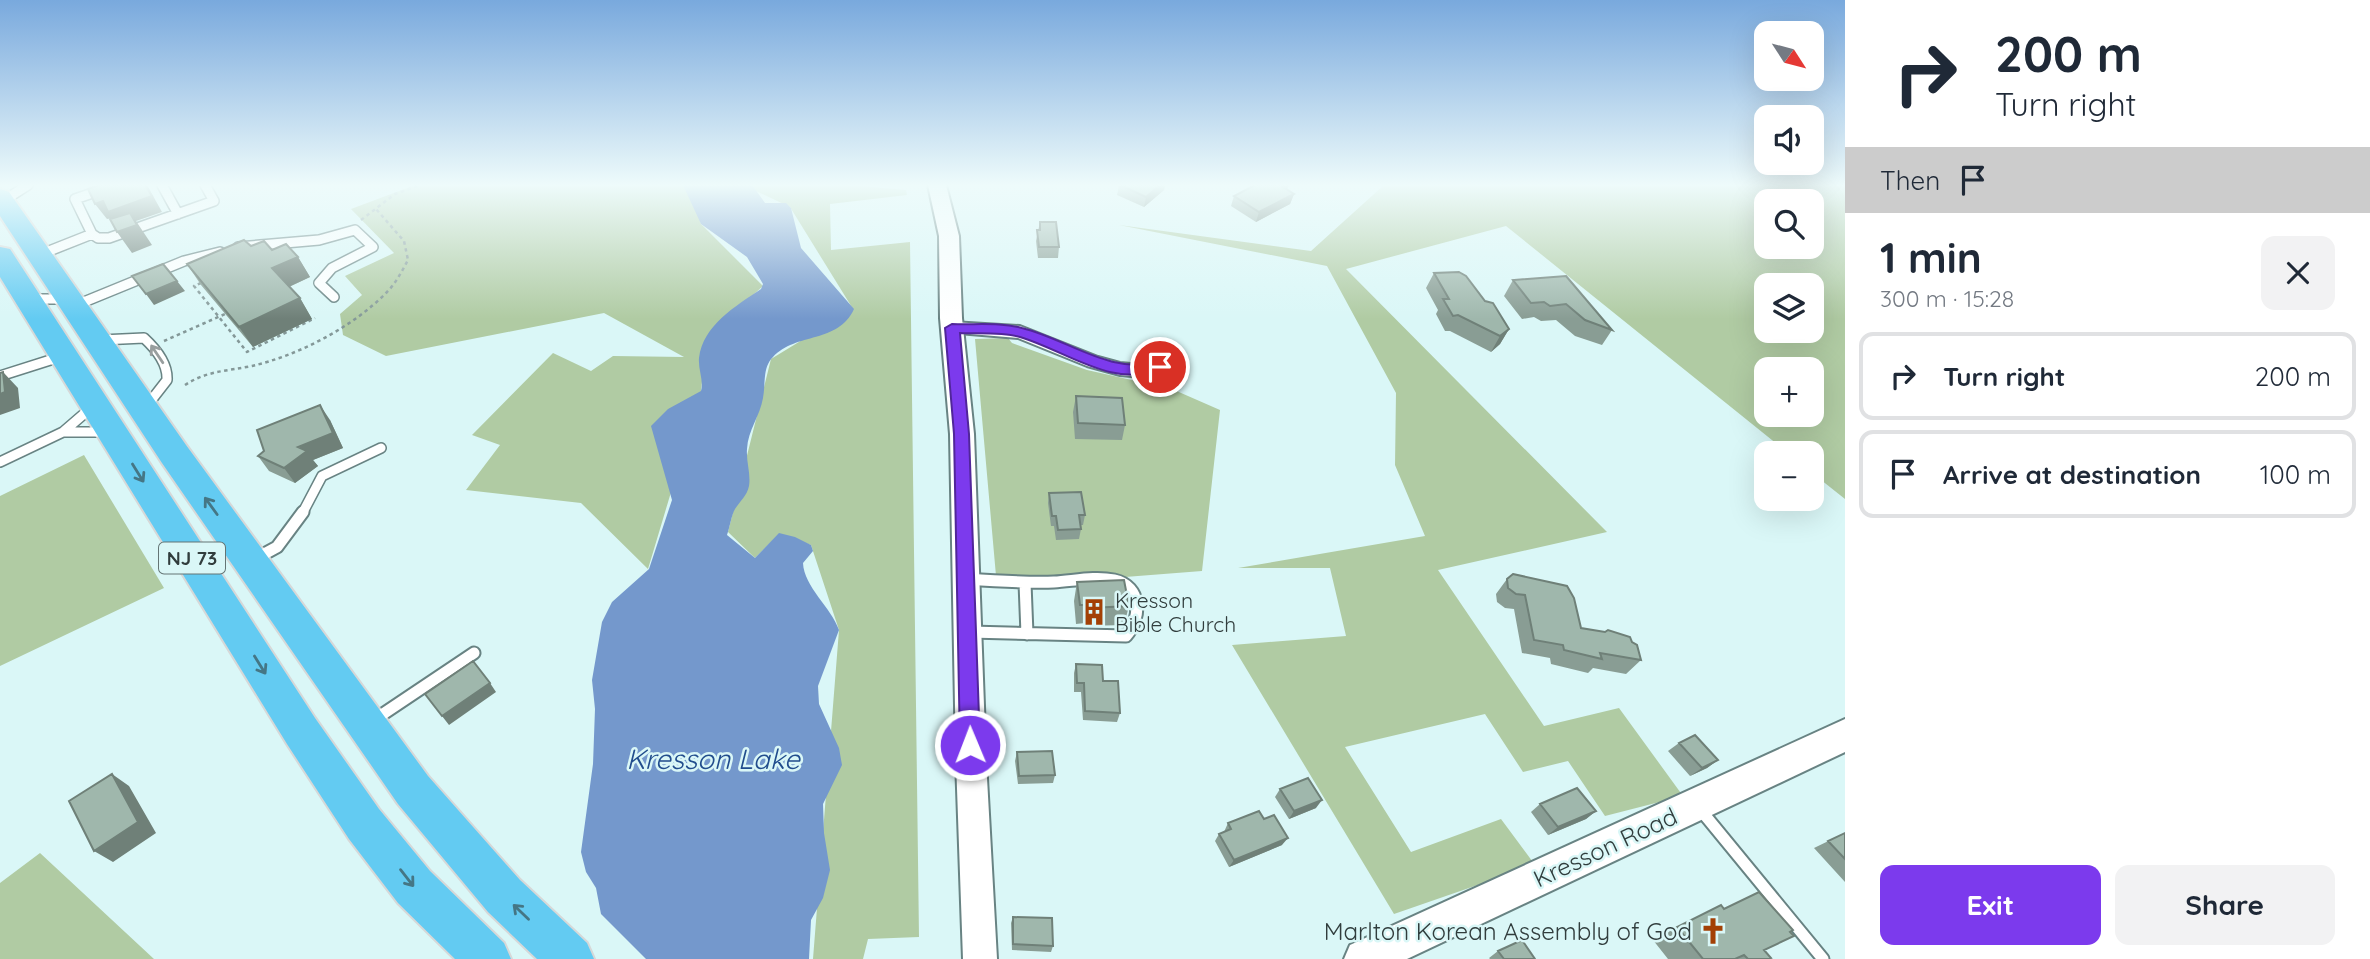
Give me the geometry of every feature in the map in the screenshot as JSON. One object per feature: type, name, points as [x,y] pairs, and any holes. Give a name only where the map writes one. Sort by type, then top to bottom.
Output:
[{"type":"highway","name":"NJ 73","points":[[22,230],[143,410],[365,726],[458,846],[504,896],[571,959]]},
{"type":"highway","name":"NJ 73","points":[[8,273],[64,356],[294,720],[364,824],[414,887],[488,959]]},
{"type":"main road","name":"Kresson Road","points":[[1364,959],[1844,737]]},
{"type":"street","points":[[948,230],[961,434],[980,959]]},
{"type":"street","points":[[952,328],[1020,332],[1093,362],[1120,369],[1143,372],[1177,363]]},
{"type":"lane","points":[[90,230],[98,238],[109,238],[133,230]]},
{"type":"lane","points":[[8,273],[38,299],[71,302],[184,261],[238,247],[320,240],[355,230],[373,247],[325,273],[319,283],[334,297]]},
{"type":"lane","points":[[39,255],[92,234]]},
{"type":"lane","points":[[96,341],[122,337],[144,338],[162,359],[168,379],[166,386],[143,410]]},
{"type":"lane","points":[[0,376],[64,356]]},
{"type":"lane","points":[[0,462],[64,432],[104,419]]},
{"type":"lane","points":[[64,432],[104,419]]},
{"type":"lane","points":[[251,561],[277,547],[305,510],[322,476],[381,448]]},
{"type":"lane","points":[[0,454],[11,457]]},
{"type":"lane","points":[[967,579],[1024,583],[1115,580],[1133,595],[1139,614],[1134,628],[1126,636],[968,632]]},
{"type":"lane","points":[[1024,583],[1027,634]]},
{"type":"lane","points":[[365,726],[474,653]]},
{"type":"lane","points":[[1696,805],[1823,959]]},
{"type":"path","points":[[186,385],[204,372],[252,366],[292,353],[347,322],[388,292],[408,260],[404,241],[394,230]]},
{"type":"path","points":[[204,282],[194,286],[247,352],[314,318]]},
{"type":"path","points":[[164,341],[225,314]]},
{"type":"green space","points":[[371,230],[707,230],[763,286],[706,338],[701,392],[648,569],[581,503],[466,490],[500,445],[472,435],[553,353],[591,371],[613,356],[684,357],[604,313],[386,356],[343,335],[340,314],[362,295],[345,276],[394,253]]},
{"type":"green space","points":[[804,230],[831,230],[831,250],[910,242],[919,937],[868,939],[863,959],[813,959],[839,630],[811,545],[779,534],[755,558],[728,532],[771,359],[853,309]]},
{"type":"green space","points":[[1143,230],[1311,251],[1335,230],[1492,230],[1346,269],[1607,532],[1438,570],[1544,726],[1619,708],[1683,796],[1605,816],[1568,761],[1523,772],[1485,714],[1345,747],[1411,852],[1501,819],[1535,865],[1394,914],[1232,645],[1346,636],[1330,568],[1238,568],[1425,536],[1395,465],[1396,393],[1327,266]]},
{"type":"green space","points":[[1511,230],[1754,230],[1754,259],[1824,259],[1824,230],[1845,230],[1845,499],[1824,482],[1824,441],[1773,441],[1756,427],[1824,427],[1824,357],[1754,357],[1754,426]]},
{"type":"green space","points":[[1008,338],[1012,343],[1087,370],[1172,389],[1220,410],[1202,571],[997,587],[975,339]]},
{"type":"green space","points":[[84,455],[164,588],[0,666],[0,496]]},
{"type":"green space","points":[[40,853],[154,959],[0,959],[0,883]]},
{"type":"water","name":"Kresson Lake","points":[[709,230],[796,230],[801,248],[854,309],[838,328],[782,349],[770,361],[761,405],[748,442],[749,486],[734,512],[727,535],[755,558],[779,533],[811,545],[813,551],[803,563],[805,572],[839,630],[818,686],[819,704],[839,748],[842,765],[823,804],[830,870],[823,898],[811,920],[809,959],[646,959],[601,914],[596,888],[586,872],[581,852],[593,764],[595,709],[592,680],[602,622],[612,602],[649,569],[672,500],[651,426],[668,409],[701,391],[699,358],[707,336],[722,318],[761,289],[763,284],[747,257]]},
{"type":"building","points":[[1037,230],[1057,230],[1059,247],[1039,247]]},
{"type":"building","points":[[244,240],[251,246],[264,241],[272,250],[286,244],[298,257],[272,268],[300,298],[239,327],[187,264]]},
{"type":"building","points":[[163,264],[177,281],[146,294],[132,276]]},
{"type":"building","points":[[1459,272],[1466,276],[1485,301],[1493,303],[1509,329],[1500,336],[1458,315],[1453,316],[1443,299],[1449,299],[1434,273]]},
{"type":"building","points":[[1566,276],[1612,330],[1585,320],[1566,304],[1550,306],[1544,302],[1531,303],[1513,280]]},
{"type":"building","points":[[3,372],[5,392],[0,394],[0,373]]},
{"type":"building","points":[[1076,396],[1122,398],[1125,425],[1078,423]]},
{"type":"building","points":[[320,405],[333,433],[298,447],[307,451],[284,468],[258,456],[264,451],[257,430]]},
{"type":"building","points":[[1081,492],[1085,515],[1079,515],[1081,529],[1058,530],[1056,516],[1052,516],[1049,493]]},
{"type":"building","points":[[1513,574],[1567,586],[1574,598],[1581,628],[1605,632],[1608,630],[1630,637],[1637,645],[1641,660],[1600,653],[1602,659],[1564,650],[1563,645],[1534,640],[1525,595],[1516,594],[1508,588],[1507,579]]},
{"type":"building","points":[[1124,580],[1129,606],[1090,608],[1089,605],[1080,605],[1077,582]]},
{"type":"building","points":[[473,661],[490,683],[442,716],[425,694]]},
{"type":"building","points":[[1076,664],[1102,665],[1103,681],[1118,681],[1120,713],[1085,711],[1084,683],[1077,683]]},
{"type":"building","points":[[1695,735],[1718,760],[1702,768],[1679,743]]},
{"type":"building","points":[[1052,751],[1055,775],[1019,776],[1017,752]]},
{"type":"building","points":[[112,774],[138,822],[94,851],[69,801]]},
{"type":"building","points":[[1308,778],[1322,800],[1294,811],[1280,789]]},
{"type":"building","points":[[1577,788],[1596,811],[1558,827],[1540,804]]},
{"type":"building","points":[[1259,811],[1264,819],[1274,815],[1288,838],[1234,860],[1219,834],[1231,829],[1228,823]]},
{"type":"building","points":[[1845,833],[1845,859],[1828,841]]},
{"type":"building","points":[[1759,892],[1793,930],[1790,932],[1794,936],[1764,950],[1771,958],[1748,959],[1744,955],[1735,959],[1703,959],[1677,927],[1721,905],[1724,909]]},
{"type":"building","points":[[1013,917],[1052,918],[1053,946],[1013,944]]},
{"type":"building","points":[[1522,940],[1535,959],[1504,959],[1498,951]]},
{"type":"place","name":"Kresson Bible Church","points":[[1094,612]]},
{"type":"place","name":"Marlton Korean Assembly of God","points":[[1713,931]]},
{"type":"route","points":[[970,745],[961,434],[952,328],[1020,332],[1093,362],[1120,369],[1143,372],[1160,367]]}]
